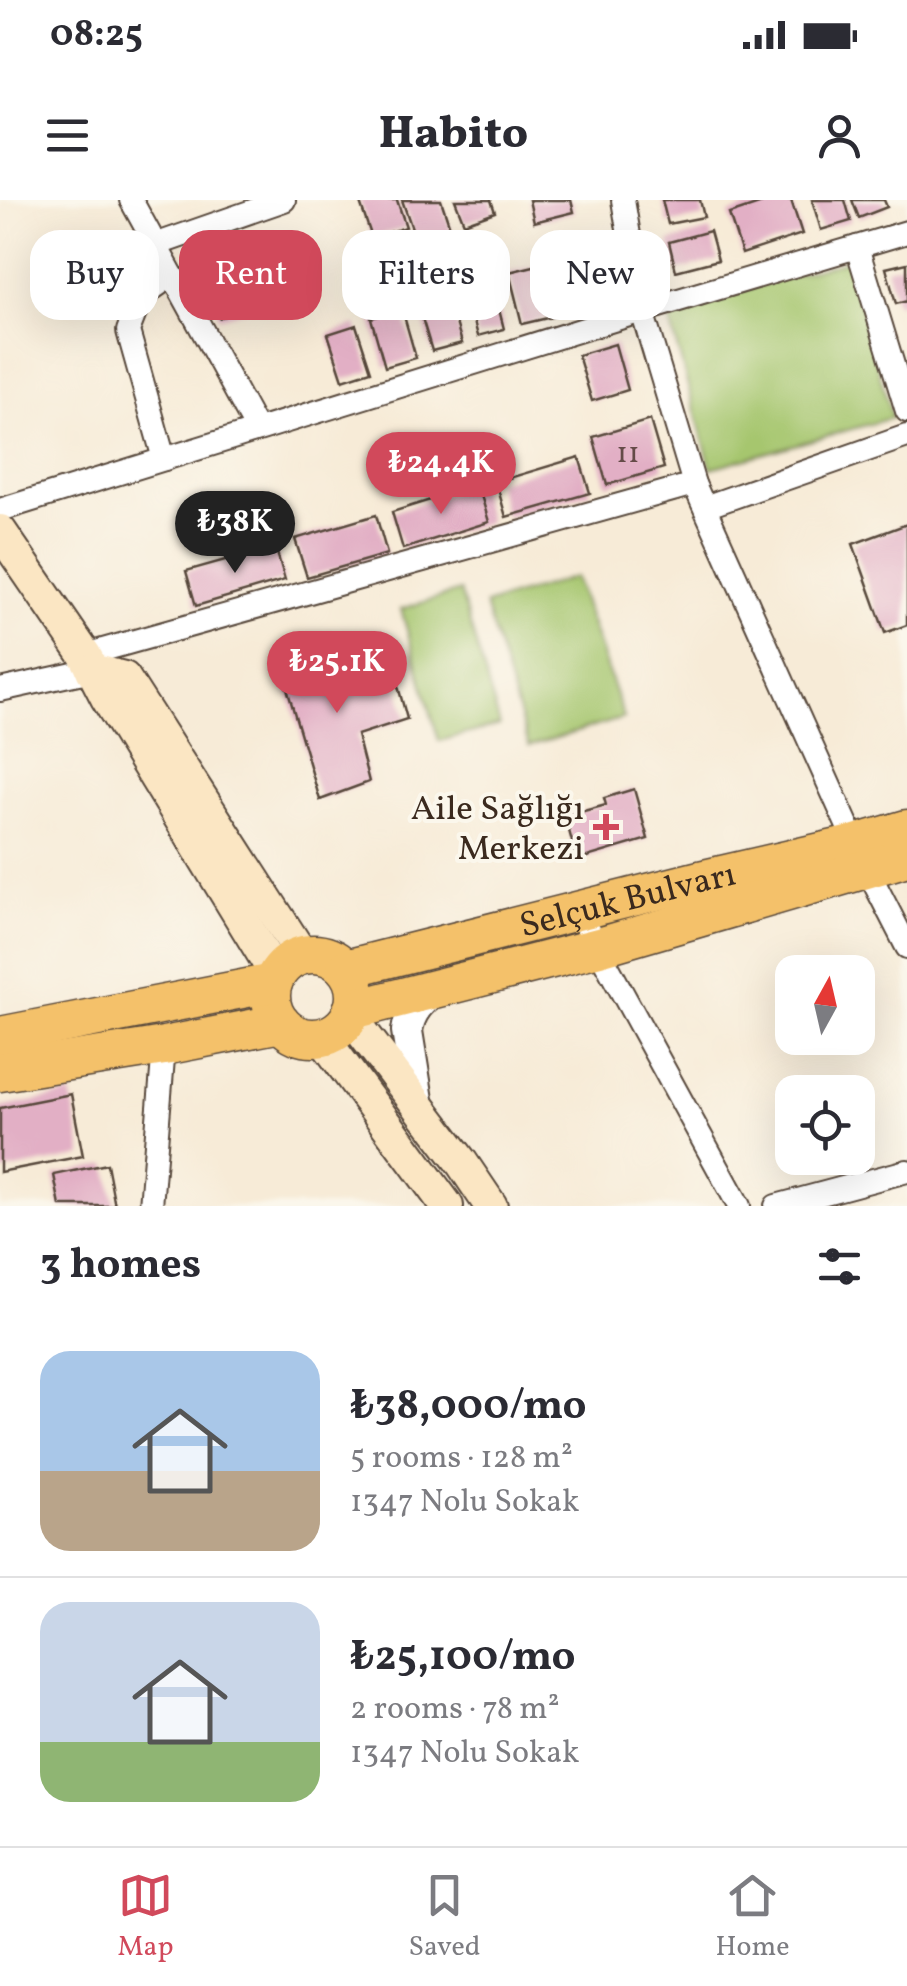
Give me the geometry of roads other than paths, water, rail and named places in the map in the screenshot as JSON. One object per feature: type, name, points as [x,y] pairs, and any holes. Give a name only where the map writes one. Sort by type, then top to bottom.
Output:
[{"type":"main road","points":[[0,530],[88,663],[124,678],[284,971]]},
{"type":"main road","name":"Selçuk Bulvarı","points":[[341,1021],[435,989],[599,948],[862,856],[907,829]]},
{"type":"main road","name":"Selçuk Bulvarı","points":[[346,969],[700,880],[862,856],[907,857]]},
{"type":"main road","points":[[0,1036],[284,971],[324,955],[346,969],[352,981],[355,994],[341,1021],[312,1038],[298,1035],[281,1023],[271,1003],[284,971]]},
{"type":"main road","points":[[341,1021],[418,1106],[491,1206]]},
{"type":"main road","points":[[341,1021],[447,1206]]},
{"type":"main road","points":[[0,1072],[281,1023]]},
{"type":"street","points":[[130,200],[147,230]]},
{"type":"street","points":[[159,244],[284,200]]},
{"type":"street","points":[[623,200],[628,230]]},
{"type":"street","points":[[670,303],[907,232]]},
{"type":"street","points":[[857,246],[907,411]]},
{"type":"street","points":[[159,252],[258,430]]},
{"type":"street","points":[[164,459],[128,331],[137,308],[152,289],[172,275]]},
{"type":"street","points":[[0,510],[613,320]]},
{"type":"street","points":[[645,320],[694,484],[907,947]]},
{"type":"street","points":[[705,507],[907,436]]},
{"type":"street","points":[[0,690],[694,484]]},
{"type":"street","points":[[578,912],[739,1206]]},
{"type":"street","points":[[418,1106],[408,1022],[420,1002],[435,989]]},
{"type":"street","points":[[151,1206],[164,1046]]},
{"type":"street","points":[[776,1206],[907,1171]]},
{"type":"place","name":"Aile Sağlığı Merkezi","points":[[606,827]]}]
